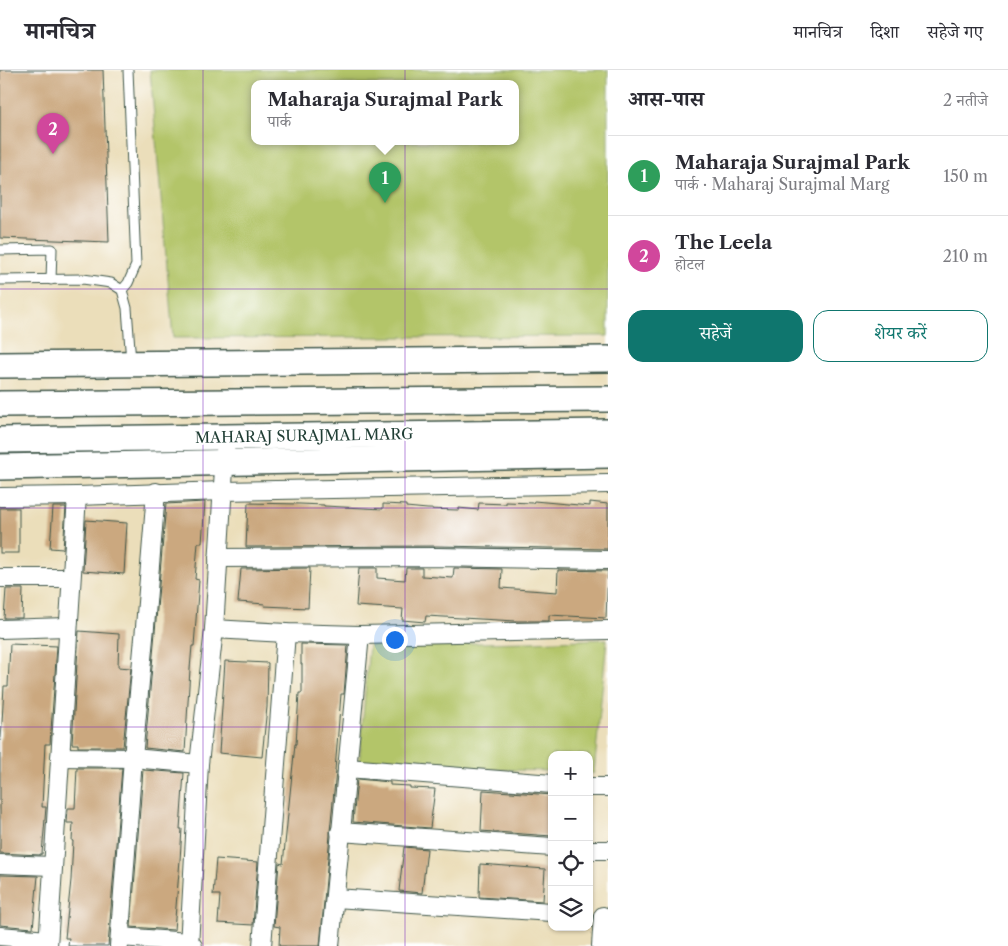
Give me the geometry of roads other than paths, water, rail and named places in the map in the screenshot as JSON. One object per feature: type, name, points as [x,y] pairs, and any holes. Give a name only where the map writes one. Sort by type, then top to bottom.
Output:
[{"type":"main road","points":[[0,365],[608,359]]},
{"type":"main road","points":[[215,402],[217,363]]},
{"type":"main road","points":[[0,404],[608,399]]},
{"type":"main road","name":"MAHARAJ SURAJMAL MARG","points":[[0,440],[608,432]]},
{"type":"main road","points":[[0,467],[608,455]]},
{"type":"street","points":[[156,492],[146,627],[133,758],[120,942],[190,945],[199,764],[214,629],[226,437]]},
{"type":"street","points":[[0,497],[223,490],[608,484]]},
{"type":"street","points":[[0,936],[48,943],[77,496]]},
{"type":"street","points":[[218,558],[438,557],[608,560]]},
{"type":"street","points":[[0,578],[71,578]]},
{"type":"street","points":[[0,629],[68,627]]},
{"type":"street","points":[[214,629],[360,635],[608,630]]},
{"type":"street","points":[[262,946],[286,633]]},
{"type":"street","points":[[330,946],[360,635]]},
{"type":"street","points":[[60,757],[133,758],[199,764]]},
{"type":"street","points":[[347,768],[548,784]]},
{"type":"street","points":[[593,787],[608,787]]},
{"type":"street","points":[[340,832],[548,848]]},
{"type":"street","points":[[593,850],[608,850]]},
{"type":"street","points":[[0,864],[52,866]]},
{"type":"street","points":[[335,898],[548,912]]},
{"type":"street","points":[[600,916],[601,946]]},
{"type":"lane","points":[[122,290],[128,284],[136,265],[128,70]]},
{"type":"lane","points":[[0,250],[52,249],[51,280]]},
{"type":"lane","points":[[0,280],[84,279],[111,283],[122,290],[127,308],[131,364]]},
{"type":"place","name":"The Leela","points":[[53,154]]},
{"type":"place","name":"Maharaja Surajmal Park","points":[[385,203]]}]
